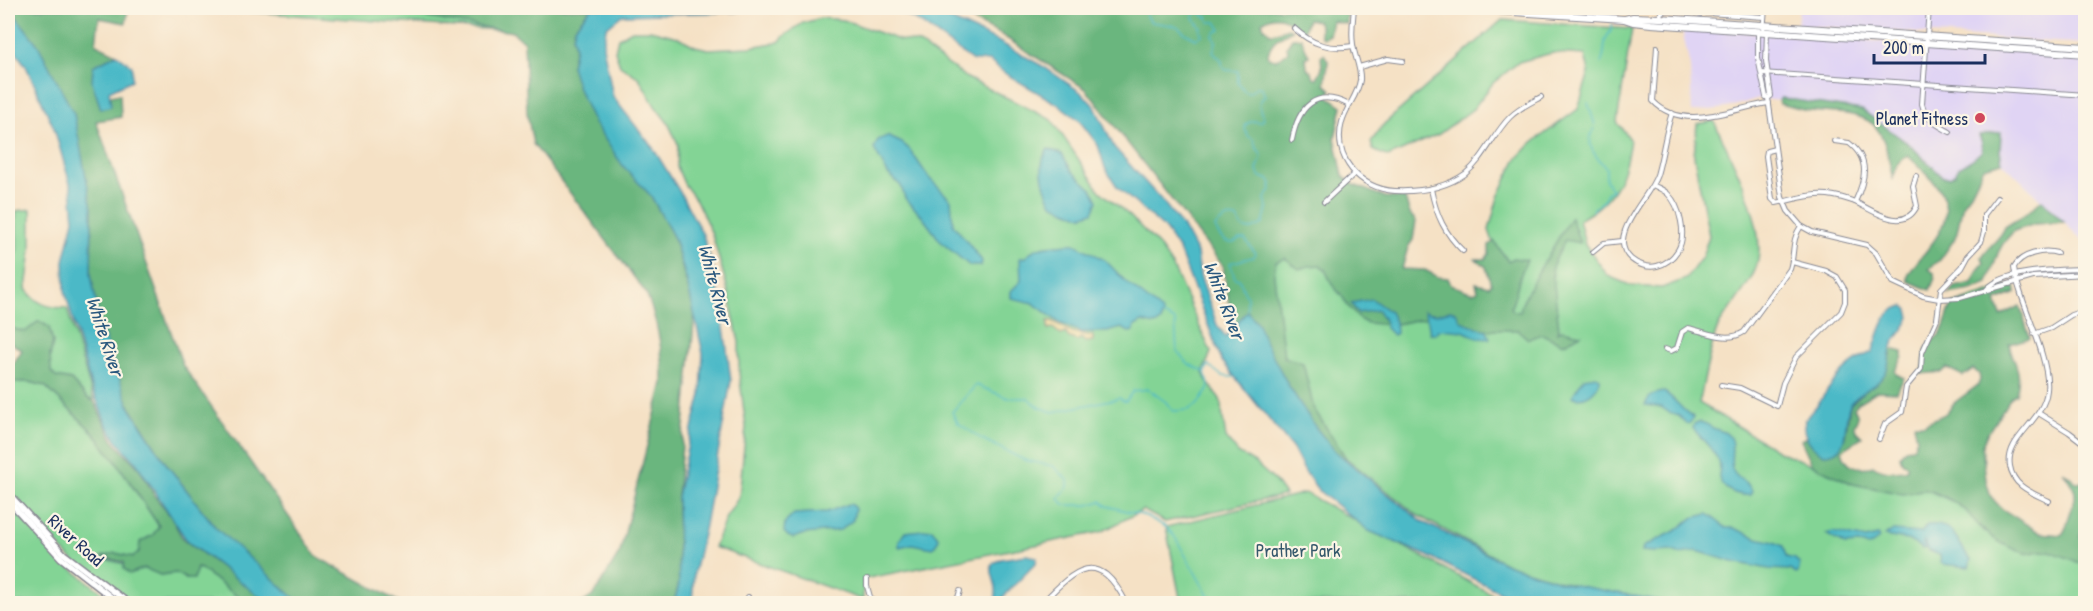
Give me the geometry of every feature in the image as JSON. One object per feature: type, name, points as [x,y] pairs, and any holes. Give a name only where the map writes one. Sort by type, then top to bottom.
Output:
[{"type":"main road","points":[[1448,8],[1624,19],[1651,24],[2085,47]]},
{"type":"main road","points":[[1624,19],[1660,18],[1763,30]]},
{"type":"main road","points":[[1926,38],[2085,54]]},
{"type":"main road","name":"River Road","points":[[8,493],[70,560],[130,603]]},
{"type":"main road","name":"River Road","points":[[8,500],[61,558],[120,603]]},
{"type":"street","points":[[1354,8],[1353,46],[1360,81],[1342,120],[1340,138],[1344,157],[1354,174],[1369,185],[1387,191],[1431,189],[1450,183],[1466,173],[1481,157],[1511,116],[1541,97]]},
{"type":"street","points":[[1765,8],[1758,55],[1771,96],[1769,101],[1784,201],[1790,215],[1801,226],[1812,232],[1867,245],[1876,253],[1893,282],[1918,295],[1939,299],[1964,297],[2033,271],[2085,268]]},
{"type":"street","points":[[1929,8],[1922,101],[1925,114],[1931,121],[1950,132]]},
{"type":"street","points":[[1660,18],[1661,12],[1666,10],[1764,17]]},
{"type":"street","points":[[1294,28],[1308,40],[1321,45],[1339,48],[1353,46]]},
{"type":"street","points":[[1763,30],[1765,74]]},
{"type":"street","points":[[1657,47],[1653,101],[1662,109],[1672,113],[1702,117],[1769,101]]},
{"type":"street","points":[[1359,68],[1388,59],[1403,61]]},
{"type":"street","points":[[1765,74],[2085,95]]},
{"type":"street","points":[[1292,140],[1298,117],[1311,103],[1330,98],[1349,105]]},
{"type":"street","points":[[1653,185],[1668,193],[1676,206],[1683,233],[1678,250],[1664,263],[1647,267],[1631,259],[1625,252],[1623,241],[1625,228],[1653,185],[1672,113]]},
{"type":"street","points":[[1834,141],[1849,143],[1862,158],[1865,175],[1856,202]]},
{"type":"street","points":[[1776,149],[1769,150],[1766,154],[1774,202],[1825,195],[1856,202],[1887,218],[1906,217],[1914,212],[1917,206],[1913,186],[1916,176]]},
{"type":"street","points":[[1324,202],[1354,174]]},
{"type":"street","points":[[1431,189],[1434,206],[1442,225],[1463,251]]},
{"type":"street","points":[[1879,439],[1885,424],[1897,417],[1903,410],[1906,387],[1921,369],[1923,350],[1935,322],[1944,284],[1960,269],[1982,240],[1984,215],[1997,198]]},
{"type":"street","points":[[1665,349],[1671,351],[1677,348],[1682,332],[1686,328],[1723,337],[1735,336],[1744,332],[1787,273],[1792,262],[1793,240],[1801,226]]},
{"type":"street","points":[[1593,252],[1604,243],[1623,241]]},
{"type":"street","points":[[2049,501],[2022,487],[2015,479],[2010,465],[2011,451],[2015,443],[2040,414],[2045,401],[2047,383],[2045,368],[2014,267],[2021,258],[2047,251],[2057,253]]},
{"type":"street","points":[[1721,384],[1740,388],[1778,406],[1783,383],[1796,357],[1841,312],[1845,302],[1845,290],[1837,277],[1826,271],[1792,262]]},
{"type":"street","points":[[2016,278],[2085,274]]},
{"type":"street","points":[[2034,334],[2085,310]]},
{"type":"street","points":[[2040,414],[2085,445]]},
{"type":"street","points":[[1041,603],[1073,573],[1081,570],[1095,570],[1106,574],[1114,580],[1127,603]]},
{"type":"street","points":[[867,579],[872,603]]},
{"type":"street","points":[[956,603],[960,591]]},
{"type":"street","points":[[1051,594],[1059,603]]},
{"type":"street","points":[[747,603],[748,597]]},
{"type":"shaded area","points":[[1799,8],[2085,8],[2085,44],[1797,25]]},
{"type":"shaded area","points":[[1684,28],[2085,55],[2085,243],[2002,162],[1977,169],[1951,191],[1875,124],[1852,112],[1759,98],[1727,108],[1692,112],[1690,67],[1683,34]]},
{"type":"green space","points":[[8,8],[128,8],[126,23],[99,18],[96,44],[117,54],[93,66],[110,106],[110,96],[120,94],[121,117],[96,121],[183,366],[317,557],[401,603],[300,603],[247,558],[214,526],[167,465],[128,404],[100,326],[91,274],[92,208],[18,19]]},
{"type":"green space","points":[[200,8],[574,8],[524,32]]},
{"type":"green space","points":[[392,8],[591,8],[575,27],[573,37],[575,47],[571,66],[651,196],[674,238],[695,313],[677,497],[679,584],[674,603],[582,603],[594,595],[620,552],[663,383],[659,337],[646,293],[533,144],[527,113],[524,42],[513,32],[391,12]]},
{"type":"green space","points":[[947,8],[1319,8],[1347,11],[1347,24],[1332,21],[1329,35],[1323,38],[1320,35],[1320,25],[1317,21],[1308,19],[1304,31],[1280,17],[1269,18],[1262,22],[1270,33],[1288,28],[1292,30],[1273,43],[1268,56],[1276,60],[1288,52],[1287,46],[1292,38],[1301,38],[1309,56],[1306,57],[1307,69],[1312,72],[1314,78],[1317,78],[1322,68],[1321,56],[1324,54],[1328,61],[1325,84],[1331,90],[1328,96],[1342,106],[1335,138],[1343,176],[1354,185],[1385,197],[1405,198],[1410,214],[1416,221],[1413,240],[1408,247],[1402,269],[1425,270],[1438,277],[1448,278],[1451,285],[1473,293],[1478,291],[1476,283],[1489,286],[1491,284],[1486,267],[1476,259],[1485,259],[1489,254],[1489,245],[1494,241],[1508,261],[1514,258],[1527,260],[1511,307],[1513,311],[1520,312],[1522,303],[1537,274],[1571,217],[1580,243],[1565,240],[1552,267],[1559,329],[1557,332],[1562,330],[1581,334],[1563,344],[1542,334],[1528,339],[1518,330],[1489,330],[1450,323],[1432,317],[1391,325],[1368,323],[1360,320],[1347,305],[1320,265],[1299,269],[1285,258],[1276,262],[1274,275],[1284,357],[1303,363],[1314,409],[1346,458],[1340,465],[1234,335],[1223,266],[1086,89],[1000,34]]},
{"type":"green space","points":[[821,18],[844,20],[899,40],[918,43],[967,78],[1052,120],[1100,191],[1130,216],[1159,246],[1173,267],[1211,352],[1203,373],[1220,399],[1226,438],[1238,453],[1255,463],[1275,481],[1285,495],[1165,522],[1143,510],[1101,532],[863,579],[863,600],[714,547],[726,517],[739,497],[746,427],[739,373],[739,342],[712,234],[677,167],[678,144],[668,123],[639,78],[620,65],[615,51],[618,38],[632,30],[650,30],[678,37],[695,46],[708,49],[750,47],[779,42],[803,23]]},
{"type":"green space","points":[[1502,20],[1632,29],[1617,122],[1630,139],[1625,165],[1616,187],[1609,196],[1591,213],[1579,220],[1585,244],[1608,276],[1632,286],[1662,288],[1686,279],[1702,257],[1709,236],[1694,156],[1697,124],[1714,121],[1752,208],[1759,244],[1756,268],[1717,330],[1699,403],[1780,452],[1855,481],[1921,487],[2085,562],[2085,603],[1672,603],[1583,588],[1509,565],[1417,515],[1346,458],[1306,405],[1271,339],[1269,251],[1491,302],[1500,263],[1489,230],[1498,197],[1516,160],[1532,143],[1578,109],[1589,72],[1585,55],[1552,53],[1519,62],[1493,83],[1473,109],[1439,134],[1388,157],[1373,150],[1371,142],[1384,124]]},
{"type":"green space","points":[[1781,98],[1862,110],[1910,145],[1943,177],[1955,174],[1959,167],[1982,151],[1979,135],[2001,132],[2002,162],[1984,167],[1971,193],[1963,203],[1954,240],[1940,260],[1929,269],[1934,273],[1935,278],[1930,290],[1908,281],[1908,276],[1940,232],[1945,219],[1946,207],[1937,186],[1908,156],[1897,166],[1893,180],[1886,148],[1878,130],[1872,123],[1854,115],[1803,110],[1780,104],[1778,101]]},
{"type":"green space","points":[[2042,200],[2064,222],[2035,224],[2014,231],[1998,253],[1988,283],[1972,290],[1948,294],[1955,287],[1972,283],[1984,263],[1982,257],[2005,227]]},
{"type":"green space","points":[[31,209],[31,250],[26,289],[43,304],[67,308],[94,401],[87,398],[71,380],[57,378],[52,374],[50,361],[53,342],[8,327],[8,275],[17,250],[16,211]]},
{"type":"green space","points":[[2006,286],[2015,286],[2016,293],[1996,301],[2001,316],[2020,306],[2030,338],[2009,344],[2017,368],[2018,386],[2016,394],[2011,397],[1987,434],[1982,446],[1986,480],[1991,497],[2002,509],[2040,533],[2061,535],[2066,527],[2075,494],[2063,471],[2076,482],[2085,482],[2085,522],[2080,536],[2085,542],[2085,566],[2054,553],[2040,551],[2027,553],[2016,550],[1996,540],[1985,532],[1966,511],[1936,493],[1922,490],[1903,494],[1853,484],[1812,464],[1801,440],[1806,437],[1813,446],[1845,437],[1850,405],[1881,379],[1891,355],[1891,349],[1903,352],[1903,357],[1895,371],[1904,378],[1896,392],[1877,391],[1859,402],[1854,408],[1858,417],[1854,425],[1862,437],[1842,450],[1849,464],[1854,466],[1863,468],[1874,466],[1890,471],[1907,469],[1907,465],[1902,462],[1900,456],[1905,449],[1913,448],[1917,439],[1914,424],[1924,424],[1945,414],[1954,403],[1978,385],[1980,380],[1979,374],[1973,369],[1963,376],[1947,368],[1942,372],[1921,374],[1927,347],[1942,331],[1953,304]]},
{"type":"green space","points":[[39,321],[49,327],[53,342],[50,355],[51,372],[56,377],[71,380],[87,398],[94,401],[114,442],[139,468],[183,539],[270,603],[246,603],[201,569],[197,568],[194,579],[186,579],[176,573],[160,575],[144,568],[130,574],[124,569],[124,562],[101,557],[115,553],[133,557],[139,552],[140,542],[153,535],[159,526],[117,463],[93,432],[45,386],[8,379],[8,364],[14,363],[22,350],[8,341],[8,327],[25,332]]},
{"type":"green space","points":[[8,379],[45,386],[93,432],[117,463],[159,526],[153,535],[140,542],[139,552],[132,557],[115,553],[105,559],[160,575],[176,573],[186,579],[197,568],[201,569],[246,603],[129,603],[77,565],[8,493]]},
{"type":"green space","name":"Prather Park","points":[[1305,493],[1508,603],[1181,603],[1166,527]]},
{"type":"green space","points":[[8,503],[56,557],[116,603],[8,603]]},
{"type":"sand","points":[[1048,321],[1072,332],[1093,336],[1093,341],[1085,342],[1081,338],[1077,341],[1068,337],[1066,333],[1061,335],[1053,328],[1048,329]]},
{"type":"water","name":"White River","points":[[591,8],[748,8],[736,12],[622,15],[606,28],[603,46],[613,97],[653,148],[703,235],[716,278],[725,334],[731,381],[694,573],[692,603],[674,603],[679,584],[677,497],[701,395],[703,353],[687,282],[674,238],[651,196],[623,166],[594,123],[579,91],[571,66],[575,47],[573,37],[575,27]]},
{"type":"water","points":[[893,8],[924,8],[962,25],[1044,67],[1082,93],[1095,107],[1114,147],[1184,229],[1197,253],[1200,275],[1217,325],[1226,337],[1247,311],[1258,324],[1290,388],[1316,428],[1335,451],[1421,521],[1509,565],[1569,584],[1672,603],[1522,603],[1428,556],[1369,531],[1319,491],[1305,472],[1293,449],[1222,361],[1179,250],[1164,228],[1118,188],[1105,168],[1098,145],[1079,120],[989,61],[973,61],[919,22]]},
{"type":"water","points":[[8,9],[38,45],[74,114],[92,208],[91,274],[100,325],[130,408],[167,465],[216,528],[300,603],[268,603],[187,541],[137,464],[117,441],[106,423],[91,386],[65,291],[64,261],[74,220],[71,187],[54,128],[26,66],[8,41]]},
{"type":"water","points":[[117,54],[132,66],[132,80],[109,91],[111,106],[101,109],[92,82],[93,66]]},
{"type":"water","points":[[887,136],[902,143],[910,150],[929,178],[951,200],[953,224],[982,261],[981,266],[970,266],[941,242],[905,198],[901,186],[888,174],[874,149],[878,140]]},
{"type":"water","points":[[1048,149],[1062,154],[1072,171],[1092,189],[1098,201],[1093,212],[1078,215],[1052,204],[1044,184],[1042,169],[1044,155]]},
{"type":"water","points":[[1075,244],[1105,260],[1127,283],[1163,312],[1161,322],[1155,325],[1142,322],[1129,332],[1122,328],[1106,332],[1081,332],[1060,323],[1033,303],[1011,298],[1011,291],[1021,281],[1020,258],[1026,257],[1039,248]]},
{"type":"water","points":[[1372,299],[1390,312],[1395,322],[1396,333],[1393,335],[1386,328],[1378,310],[1358,313],[1351,303]]},
{"type":"water","points":[[1905,306],[1910,317],[1892,346],[1886,373],[1851,403],[1843,443],[1839,449],[1832,453],[1822,454],[1807,439],[1804,423],[1807,417],[1841,374],[1854,362],[1872,352],[1882,324],[1891,312]]},
{"type":"water","points":[[1450,310],[1456,312],[1461,321],[1487,331],[1490,339],[1478,338],[1463,331],[1441,329],[1434,334],[1430,333],[1424,311],[1437,314]]},
{"type":"water","points":[[1596,376],[1600,378],[1600,381],[1593,392],[1581,398],[1572,396],[1584,378]]},
{"type":"water","points":[[1664,392],[1693,417],[1690,423],[1687,424],[1679,416],[1661,407],[1645,405],[1652,396]]},
{"type":"water","points":[[1698,422],[1705,423],[1728,435],[1732,445],[1733,471],[1751,488],[1750,495],[1735,493],[1720,482],[1719,462],[1693,428]]},
{"type":"water","points":[[849,504],[855,509],[853,520],[840,530],[805,534],[793,538],[784,532],[785,523],[794,514],[827,512]]},
{"type":"water","points":[[1708,514],[1726,528],[1734,528],[1783,546],[1786,557],[1795,559],[1800,564],[1798,573],[1733,562],[1697,551],[1681,554],[1673,551],[1642,551],[1643,547],[1677,530],[1692,518]]},
{"type":"water","points":[[1927,525],[1937,525],[1950,530],[1971,560],[1969,567],[1941,563],[1940,555],[1927,550],[1924,541],[1926,548],[1923,549],[1908,540],[1885,536],[1892,531],[1921,533]]},
{"type":"water","points":[[932,529],[939,539],[933,548],[912,544],[899,547],[899,541],[905,532]]},
{"type":"water","points":[[1833,532],[1866,539],[1878,536],[1879,539],[1869,546],[1845,545],[1826,534]]},
{"type":"water","points":[[1026,555],[1037,557],[1036,563],[1003,597],[1004,603],[994,603],[996,586],[992,564],[1001,559]]},
{"type":"waterway","name":"White River","points":[[1147,8],[1146,16],[1151,22],[1177,26],[1196,39],[1202,35],[1201,28],[1193,17],[1195,13],[1201,12],[1209,22],[1216,22],[1221,30],[1213,35],[1216,42],[1213,51],[1222,61],[1222,66],[1226,70],[1238,71],[1238,82],[1245,92],[1250,93],[1255,88],[1261,87],[1265,96],[1260,106],[1264,118],[1261,122],[1253,121],[1246,124],[1245,129],[1262,156],[1257,170],[1259,176],[1269,180],[1272,184],[1265,198],[1267,208],[1263,224],[1249,230],[1243,228],[1238,219],[1228,218],[1215,227],[1219,236],[1226,242],[1233,243],[1245,239],[1255,253],[1253,257],[1230,263],[1235,278],[1239,279],[1247,297],[1247,310]]},
{"type":"waterway","points":[[1601,63],[1611,24]]},
{"type":"waterway","points":[[1588,103],[1595,125]]},
{"type":"waterway","points":[[1592,211],[1612,190],[1606,181],[1606,168],[1592,150],[1590,139],[1595,128]]},
{"type":"waterway","points":[[1163,315],[1175,321],[1177,351],[1188,364],[1205,372]]},
{"type":"waterway","points":[[1213,604],[1175,537],[1166,527],[1146,516],[1107,506],[1101,501],[1089,505],[1065,505],[1059,497],[1068,487],[1068,480],[1053,466],[1024,460],[980,438],[958,423],[952,412],[976,385],[1008,398],[1028,398],[1039,407],[1053,412],[1120,398],[1126,401],[1133,391],[1148,389],[1166,402],[1173,411],[1188,410],[1197,405],[1208,390],[1209,383],[1205,374],[1208,365],[1222,376],[1233,377]]},
{"type":"place","name":"Planet Fitness","points":[[1980,118]]}]
